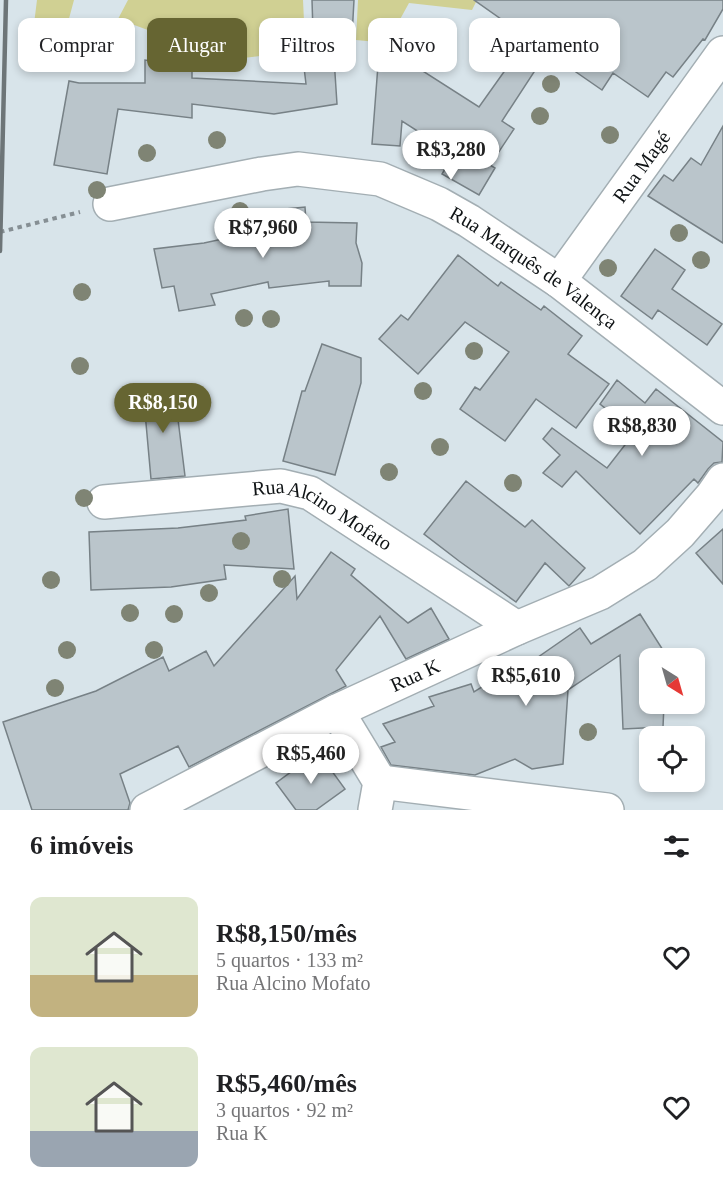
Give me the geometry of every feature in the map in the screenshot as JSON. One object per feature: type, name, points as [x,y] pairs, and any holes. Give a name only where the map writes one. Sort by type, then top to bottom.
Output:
[{"type":"street","name":"Rua Magé","points":[[559,281],[723,53]]},
{"type":"street","name":"Rua Marquês de Valença","points":[[110,204],[261,174],[298,170],[380,178],[449,209],[559,281],[723,408]]},
{"type":"street","name":"Rua K","points":[[147,810],[336,711],[517,628],[600,593],[645,565],[680,533],[723,480]]},
{"type":"street","name":"Rua Alcino Mofato","points":[[104,502],[281,486],[310,493],[517,628]]},
{"type":"street","points":[[336,711],[377,796],[607,810]]},
{"type":"path","points":[[0,232],[110,204]]},
{"type":"green space","points":[[37,0],[74,0],[69,18],[35,18]]},
{"type":"green space","points":[[128,0],[303,0],[304,18],[259,18],[259,56],[247,58],[247,18],[147,18],[147,30],[135,25],[135,18],[119,18]]},
{"type":"green space","points":[[358,0],[477,0],[472,10],[409,3],[401,18],[368,18],[368,41],[356,40]]},
{"type":"building","points":[[312,0],[354,0],[353,18],[313,18]]},
{"type":"building","points":[[474,0],[723,0],[723,9],[705,40],[703,39],[673,77],[666,72],[648,97],[613,73],[602,90],[576,72],[620,72],[620,18],[500,18]]},
{"type":"building","points":[[145,60],[147,60],[147,72],[192,72],[192,78],[306,84],[305,72],[335,72],[337,104],[274,114],[192,104],[192,118],[118,109],[107,174],[54,165],[69,81],[145,83]]},
{"type":"building","points":[[377,72],[424,72],[479,107],[504,72],[534,72],[502,121],[514,129],[490,165],[495,168],[479,195],[442,174],[456,151],[447,150],[402,121],[400,146],[372,144]]},
{"type":"building","points":[[723,126],[723,243],[648,196],[664,175],[673,181],[691,158],[701,165]]},
{"type":"building","points":[[305,207],[306,222],[357,223],[356,243],[362,263],[361,286],[329,286],[329,281],[269,288],[268,282],[211,294],[215,305],[179,311],[174,286],[162,288],[154,249],[204,243],[259,231],[255,212]]},
{"type":"building","points":[[655,249],[685,270],[672,289],[722,324],[707,345],[658,310],[652,319],[621,296]]},
{"type":"building","points":[[458,255],[498,286],[501,282],[541,310],[544,306],[582,336],[568,354],[609,384],[576,428],[536,399],[505,441],[460,409],[475,387],[480,390],[509,352],[465,322],[418,374],[379,339],[401,315],[408,320]]},
{"type":"building","points":[[322,344],[361,358],[361,383],[335,475],[283,461],[302,391],[305,391]]},
{"type":"building","points":[[617,380],[645,403],[656,389],[723,442],[722,462],[714,463],[698,483],[694,479],[640,534],[576,471],[562,487],[543,473],[560,455],[543,439],[552,428],[607,468],[635,432],[600,404]]},
{"type":"building","points":[[174,387],[185,476],[151,479],[143,390]]},
{"type":"building","points":[[466,481],[525,527],[532,520],[585,568],[569,586],[545,563],[516,602],[459,561],[424,534]]},
{"type":"building","points":[[288,509],[294,569],[224,565],[226,579],[171,587],[91,590],[89,532],[178,528],[246,520],[245,516]]},
{"type":"building","points":[[723,529],[723,584],[696,553]]},
{"type":"building","points":[[331,552],[355,569],[351,575],[408,623],[431,608],[449,639],[406,659],[380,616],[336,670],[346,686],[189,767],[178,746],[120,774],[130,803],[128,810],[32,810],[3,722],[96,691],[163,657],[169,671],[206,651],[214,666],[295,576],[297,599]]},
{"type":"building","points":[[640,614],[662,648],[639,648],[639,714],[664,714],[663,726],[623,729],[620,655],[568,690],[563,764],[532,769],[515,759],[475,775],[391,765],[381,747],[395,742],[383,724],[434,706],[429,697],[471,684],[474,692],[525,660],[528,664],[580,628],[591,644]]},
{"type":"building","points":[[318,752],[345,789],[316,810],[296,810],[276,783]]},
{"type":"railway","points":[[0,251],[6,0]]}]
